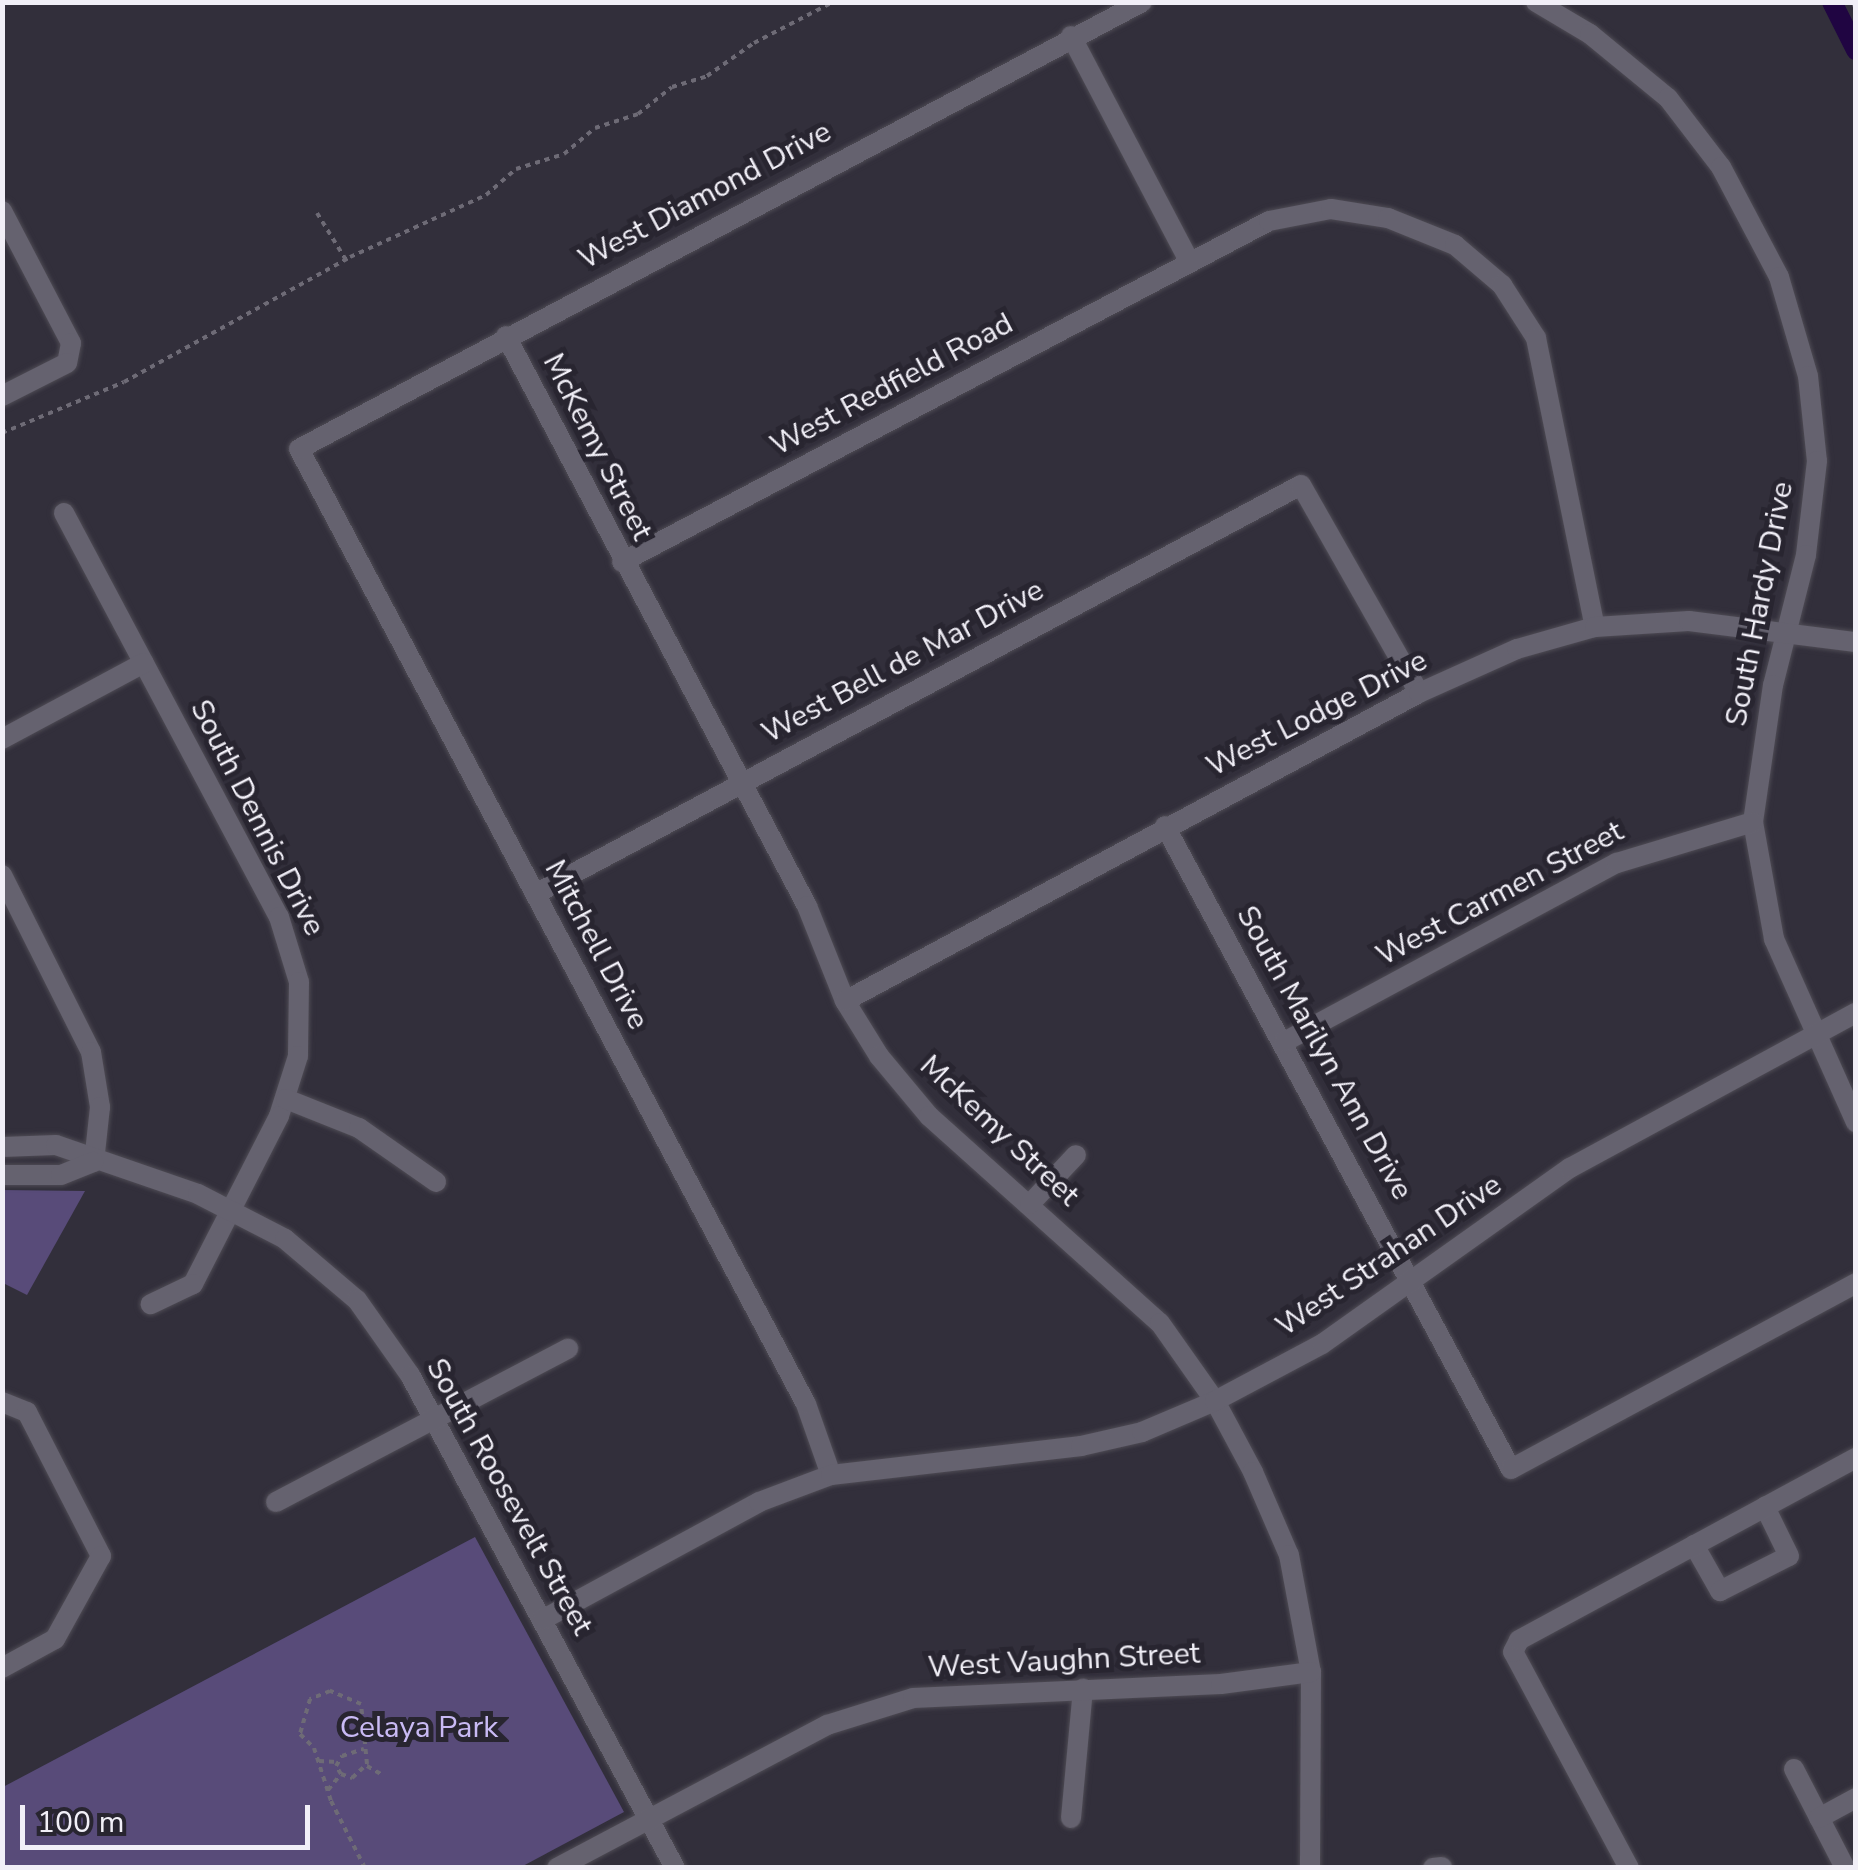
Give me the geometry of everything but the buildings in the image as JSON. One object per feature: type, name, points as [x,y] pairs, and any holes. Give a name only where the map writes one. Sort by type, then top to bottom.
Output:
[{"type":"street","name":"West Diamond Drive","points":[[299,448],[1071,36],[1142,2]]},
{"type":"street","name":"South Hardy Drive","points":[[1536,2],[1590,34],[1668,98],[1720,166],[1779,277],[1808,376],[1817,461],[1806,556],[1786,632],[1753,822],[1774,939],[1812,1036],[1856,1122]]},
{"type":"street","points":[[1071,36],[1190,260]]},
{"type":"street","name":"West Redfield Road","points":[[622,562],[1268,221],[1330,209],[1388,218],[1455,245],[1502,285],[1536,338],[1595,626]]},
{"type":"street","points":[[2,211],[71,344],[66,363],[2,396]]},
{"type":"street","name":"McKemy Street","points":[[506,336],[807,906],[845,1001],[879,1056],[929,1116],[1160,1323],[1215,1401],[1289,1556],[1312,1672],[1310,1868]]},
{"type":"street","name":"Mitchell Drive","points":[[299,448],[806,1404],[831,1474]]},
{"type":"street","name":"West Bell de Mar Drive","points":[[535,894],[1301,485],[1419,693]]},
{"type":"street","name":"South Dennis Drive","points":[[64,513],[294,956],[301,1033],[286,1099],[194,1284],[151,1304]]},
{"type":"street","name":"West Lodge Drive","points":[[845,1001],[1165,826],[1419,693],[1517,649],[1595,626],[1689,620],[1856,642]]},
{"type":"street","points":[[2,739],[144,663]]},
{"type":"street","name":"West Carmen Street","points":[[1284,1042],[1617,862],[1753,822]]},
{"type":"street","name":"South Marilyn Ann Drive","points":[[1165,826],[1414,1282],[1511,1469],[1856,1284]]},
{"type":"street","points":[[2,875],[90,1052],[100,1107],[94,1162]]},
{"type":"street","name":"West Strahan Drive","points":[[542,1620],[758,1502],[831,1474],[1081,1446],[1142,1432],[1215,1401],[1322,1344],[1570,1168],[1856,1013]]},
{"type":"street","points":[[286,1099],[359,1128],[436,1182]]},
{"type":"street","points":[[2,1147],[56,1145],[230,1209]]},
{"type":"street","points":[[1030,1204],[1076,1155]]},
{"type":"street","points":[[2,1175],[60,1175],[94,1162]]},
{"type":"street","name":"South Roosevelt Street","points":[[230,1209],[284,1239],[356,1300],[435,1420],[675,1868]]},
{"type":"street","points":[[276,1502],[568,1350]]},
{"type":"street","points":[[2,1402],[27,1412],[101,1556],[55,1639],[2,1668]]},
{"type":"street","points":[[1629,1868],[1513,1652],[1519,1640],[1856,1458]]},
{"type":"street","points":[[1694,1545],[1720,1591],[1788,1556],[1765,1507]]},
{"type":"street","name":"West Vaughn Street","points":[[557,1868],[827,1725],[913,1698],[1312,1672]]},
{"type":"street","points":[[1071,1818],[1083,1689]]},
{"type":"street","points":[[1794,1770],[1845,1868]]},
{"type":"street","points":[[1819,1818],[1856,1798]]},
{"type":"street","points":[[1432,1868],[1442,1867]]},
{"type":"path","points":[[2,433],[124,382],[174,348],[240,322],[346,260],[486,195],[516,169],[564,154],[595,128],[638,114],[672,88],[707,76],[754,43],[833,2]]},
{"type":"path","points":[[1853,2],[1856,10]]},
{"type":"path","points":[[317,213],[346,260]]},
{"type":"path","points":[[366,1868],[328,1790],[320,1762],[300,1734],[299,1721],[310,1699],[326,1691],[358,1700],[367,1730],[367,1766]]},
{"type":"path","points":[[320,1762],[337,1762],[364,1749]]},
{"type":"path","points":[[337,1762],[341,1774]]},
{"type":"path","points":[[341,1774],[352,1778],[367,1766]]},
{"type":"path","points":[[367,1766],[382,1774]]},
{"type":"path","points":[[328,1790],[341,1774]]},
{"type":"green space","points":[[2,1190],[85,1191],[27,1295],[3,1283]]},
{"type":"green space","name":"Celaya Park","points":[[475,1537],[624,1812],[521,1867],[3,1867],[3,1787]]},
{"type":"waterway","points":[[1832,2],[1856,50]]}]
